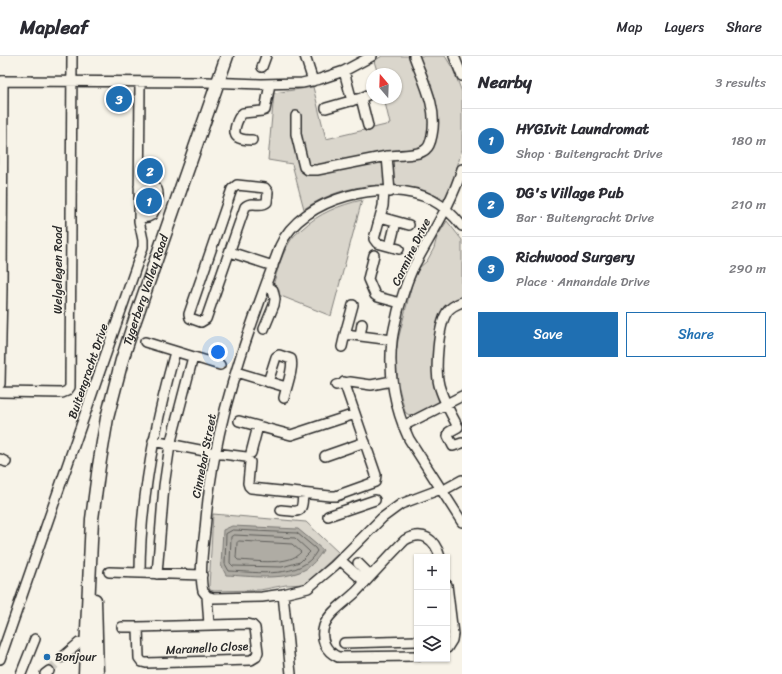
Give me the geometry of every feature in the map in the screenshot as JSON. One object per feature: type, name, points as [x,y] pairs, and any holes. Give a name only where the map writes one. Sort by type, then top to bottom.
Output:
[{"type":"main road","name":"Tygerberg Valley Road","points":[[85,674],[92,531],[99,466],[107,418],[122,360],[211,101],[228,56]]},
{"type":"main road","name":"Tygerberg Valley Road","points":[[92,531],[95,577],[97,674]]},
{"type":"street","points":[[72,56],[72,82]]},
{"type":"street","points":[[262,67],[266,56]]},
{"type":"street","points":[[305,56],[313,81]]},
{"type":"street","points":[[0,384],[2,289],[2,81],[218,82],[270,84],[302,83],[344,71],[372,56]]},
{"type":"street","points":[[296,116],[296,134],[304,167],[308,170],[316,170],[387,156],[419,153],[426,150],[433,130],[434,118],[430,100],[414,56]]},
{"type":"street","points":[[454,56],[462,76]]},
{"type":"street","points":[[344,71],[352,101]]},
{"type":"street","name":"Welgelegen Road","points":[[0,392],[62,393],[67,391],[70,387],[72,82]]},
{"type":"street","name":"Buitengracht Drive","points":[[0,659],[143,246],[139,218],[140,82]]},
{"type":"street","points":[[252,140],[239,138],[236,134],[235,128],[240,115],[243,113],[265,110],[270,84]]},
{"type":"street","points":[[326,108],[366,96]]},
{"type":"street","points":[[361,98],[368,126]]},
{"type":"street","points":[[387,156],[387,192],[374,240],[377,244],[395,248],[396,222]]},
{"type":"street","name":"Carmine Drive","points":[[462,169],[458,184],[446,209],[412,272],[400,303],[392,340],[392,381],[403,426],[409,439],[462,522]]},
{"type":"street","points":[[237,185],[265,188],[268,193],[266,204],[250,203],[245,207],[230,252],[206,319],[201,322],[190,318],[189,314],[233,187],[237,185]]},
{"type":"street","points":[[139,186],[154,186],[158,191],[152,215],[139,218]]},
{"type":"street","name":"Cinnebar Street","points":[[207,596],[202,588],[202,575],[208,495],[215,453],[227,401],[236,372],[280,246],[285,236],[308,214],[332,201],[363,192],[405,192],[426,198],[446,209],[462,226]]},
{"type":"street","points":[[380,217],[409,225]]},
{"type":"street","points":[[230,252],[273,266]]},
{"type":"street","points":[[374,256],[368,279],[375,295],[377,297],[400,303]]},
{"type":"street","points":[[264,329],[275,299],[273,290],[266,285]]},
{"type":"street","points":[[462,302],[450,308],[446,313],[438,344],[439,383],[447,404],[460,426],[449,432],[448,436],[453,446],[462,443]]},
{"type":"street","points":[[342,347],[353,305]]},
{"type":"street","points":[[360,336],[362,324]]},
{"type":"street","points":[[345,334],[392,340]]},
{"type":"street","points":[[145,342],[220,366]]},
{"type":"street","points":[[140,573],[141,530],[153,441],[175,352]]},
{"type":"street","points":[[268,382],[276,357],[278,355],[289,357],[292,364],[284,398]]},
{"type":"street","points":[[157,574],[164,486],[170,445],[193,357]]},
{"type":"street","points":[[236,372],[286,387]]},
{"type":"street","points":[[258,426],[249,457],[248,484],[250,488],[336,496],[351,491],[373,483],[376,480],[376,475],[355,414],[340,383],[371,385],[392,381]]},
{"type":"street","points":[[403,426],[462,396]]},
{"type":"street","points":[[239,421],[288,435],[295,435],[355,414]]},
{"type":"street","points":[[153,441],[215,453],[249,457]]},
{"type":"street","points":[[325,456],[365,442]]},
{"type":"street","points":[[207,596],[213,598],[262,597],[308,588],[340,560],[382,518],[397,506],[441,490],[462,480]]},
{"type":"street","points":[[351,491],[356,506]]},
{"type":"street","points":[[281,510],[301,510],[303,493]]},
{"type":"street","points":[[328,516],[375,500]]},
{"type":"street","points":[[414,656],[341,658],[331,653],[324,645],[324,625],[405,540],[413,536],[422,536],[430,540],[436,546],[439,554]]},
{"type":"street","points":[[340,560],[368,579]]},
{"type":"street","points":[[358,564],[368,579]]},
{"type":"street","points":[[109,572],[202,575]]},
{"type":"street","points":[[283,594],[290,674]]},
{"type":"street","name":"Maranello Close","points":[[207,596],[209,625]]},
{"type":"street","points":[[450,612],[453,634],[450,643]]},
{"type":"street","name":"Maranello Close","points":[[122,627],[252,625],[256,631],[258,652],[254,659],[249,660],[144,663],[139,658],[138,627]]},
{"type":"street","points":[[21,674],[35,639]]},
{"type":"street","points":[[63,657],[79,643],[86,641]]},
{"type":"street","points":[[389,641],[390,657]]},
{"type":"street","points":[[344,642],[414,641]]},
{"type":"shaded area","points":[[382,56],[445,56],[453,69],[462,92],[462,149],[455,175],[446,198],[402,186],[388,185],[358,187],[330,195],[304,209],[292,164],[268,160],[274,93],[313,87],[326,139],[390,124],[385,104],[402,104],[402,68],[376,68],[374,61]]},
{"type":"shaded area","points":[[362,200],[331,316],[271,292],[283,255],[290,241],[295,235],[315,218],[338,207]]},
{"type":"shaded area","points":[[447,221],[462,240],[462,299],[443,314],[439,402],[410,416],[405,412],[398,384],[396,354],[398,340],[412,284],[419,268],[427,261],[434,248],[437,237]]},
{"type":"shaded area","points":[[213,514],[306,522],[339,553],[305,584],[286,585],[260,590],[210,590]]},
{"type":"water","points":[[232,526],[298,529],[323,550],[309,567],[286,576],[266,577],[226,575],[221,565],[223,530]]},
{"type":"tunnel","points":[[49,671],[63,657]]},
{"type":"place","name":"Richwood Surgery","points":[[119,99]]},
{"type":"place","name":"DG's Village Pub","points":[[150,171]]},
{"type":"place","name":"HYGIvit Laundromat","points":[[149,201]]},
{"type":"place","name":"Bonjour","points":[[47,657]]}]
